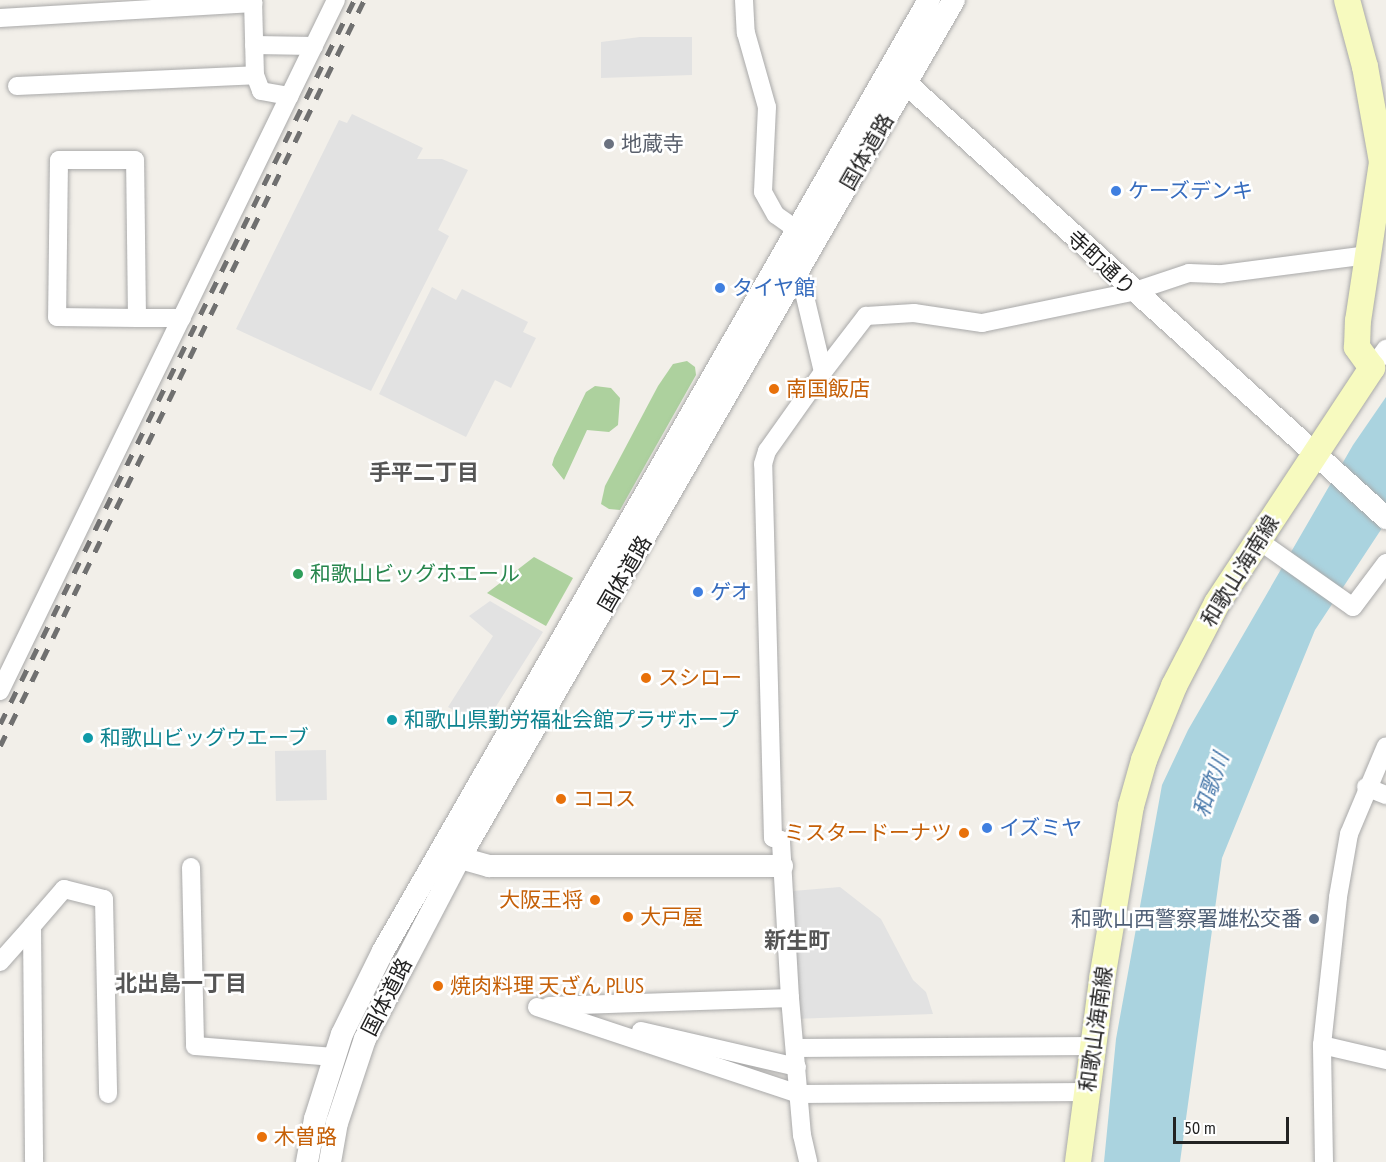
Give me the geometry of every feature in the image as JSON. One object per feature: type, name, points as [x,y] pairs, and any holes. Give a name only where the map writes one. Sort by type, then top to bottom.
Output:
[{"type":"main road","name":"和歌山海南線","points":[[1078,1162],[1093,1046],[1131,806],[1144,760],[1174,686],[1217,603],[1265,545],[1324,459],[1379,358],[1357,346],[1382,162],[1365,67],[1347,0]]},
{"type":"street","points":[[0,691],[336,0]]},
{"type":"street","points":[[744,0],[746,33],[767,107],[763,192],[776,215],[796,229]]},
{"type":"street","name":"国体道路","points":[[330,1162],[337,1124],[364,1039],[449,855],[796,229],[929,0]]},
{"type":"street","name":"国体道路","points":[[307,1162],[315,1119],[335,1057],[383,951],[449,855],[799,271],[954,0]]},
{"type":"street","points":[[0,18],[254,2],[255,75],[261,91],[290,96]]},
{"type":"street","points":[[254,45],[314,46]]},
{"type":"street","name":"寺町通り","points":[[890,68],[1132,292],[1324,459],[1386,518]]},
{"type":"street","points":[[17,86],[255,75]]},
{"type":"street","points":[[137,318],[135,160],[59,160],[57,317],[137,318],[182,318]]},
{"type":"street","points":[[808,1162],[798,1094],[790,998],[782,840],[773,838],[763,464],[767,451],[866,316],[914,313],[982,323],[1132,292],[1189,273],[1222,274],[1369,255]]},
{"type":"street","points":[[779,260],[799,271],[823,372]]},
{"type":"street","points":[[1265,545],[1353,607],[1386,563]]},
{"type":"street","points":[[1324,1162],[1322,1045],[1338,897],[1349,834],[1366,787],[1386,746]]},
{"type":"street","points":[[1366,787],[1386,795]]},
{"type":"street","points":[[449,855],[489,866],[782,866]]},
{"type":"street","points":[[191,867],[195,1046],[335,1057]]},
{"type":"street","points":[[0,962],[64,889],[104,899],[108,1094]]},
{"type":"street","points":[[32,926],[34,1162]]},
{"type":"street","points":[[537,1007],[790,998]]},
{"type":"street","points":[[537,1007],[796,1067]]},
{"type":"street","points":[[537,1007],[798,1094],[1087,1092]]},
{"type":"street","points":[[1322,1045],[1386,1060]]},
{"type":"street","points":[[795,1047],[1093,1046]]},
{"type":"green space","points":[[687,361],[695,367],[696,375],[620,510],[609,509],[601,504],[605,486],[658,386],[673,364]]},
{"type":"green space","points":[[595,386],[611,388],[620,398],[618,425],[609,432],[587,430],[564,480],[552,465],[554,458],[586,392]]},
{"type":"green space","points":[[534,557],[573,578],[546,626],[487,593]]},
{"type":"shaded area","points":[[640,37],[692,37],[692,75],[601,78],[601,42]]},
{"type":"shaded area","points":[[352,114],[423,148],[417,159],[442,159],[468,170],[438,230],[449,236],[371,391],[236,329],[339,120],[347,123]]},
{"type":"shaded area","points":[[432,287],[456,300],[462,289],[528,322],[523,332],[536,338],[511,388],[495,380],[466,437],[379,394]]},
{"type":"shaded area","points":[[490,601],[543,632],[483,727],[448,707],[493,636],[469,616]]},
{"type":"shaded area","points":[[326,750],[327,800],[276,801],[275,751]]},
{"type":"shaded area","points":[[840,887],[881,919],[913,980],[926,992],[933,1014],[792,1019],[793,891]]},
{"type":"water","name":"和歌川","points":[[1386,397],[1386,522],[1315,630],[1222,858],[1180,1162],[1104,1162],[1116,1039],[1162,785],[1188,730],[1353,445]]},
{"type":"railway","points":[[0,724],[354,0]]},
{"type":"railway","points":[[0,746],[364,0]]},
{"type":"place","name":"地蔵寺","points":[[609,144]]},
{"type":"place","name":"ケーズデンキ","points":[[1116,191]]},
{"type":"place","name":"タイヤ館","points":[[720,288]]},
{"type":"place","name":"南国飯店","points":[[774,389]]},
{"type":"place","name":"和歌山ビッグホエール","points":[[298,574]]},
{"type":"place","name":"ゲオ","points":[[698,592]]},
{"type":"place","name":"スシロー","points":[[646,678]]},
{"type":"place","name":"和歌山県勤労福祉会館プラザホープ","points":[[392,720]]},
{"type":"place","name":"和歌山ビッグウエーブ","points":[[88,738]]},
{"type":"place","name":"ココス","points":[[561,799]]},
{"type":"place","name":"イズミヤ","points":[[987,828]]},
{"type":"place","name":"ミスタードーナツ","points":[[964,833]]},
{"type":"place","name":"大阪王将","points":[[595,900]]},
{"type":"place","name":"大戸屋","points":[[628,917]]},
{"type":"place","name":"和歌山西警察署雄松交番","points":[[1314,919]]},
{"type":"place","name":"焼肉料理 天ざん PLUS","points":[[438,986]]},
{"type":"place","name":"木曽路","points":[[262,1137]]},
{"type":"district","name":"手平二丁目","points":[[424,473]]},
{"type":"district","name":"新生町","points":[[797,941]]},
{"type":"district","name":"北出島一丁目","points":[[181,984]]}]
